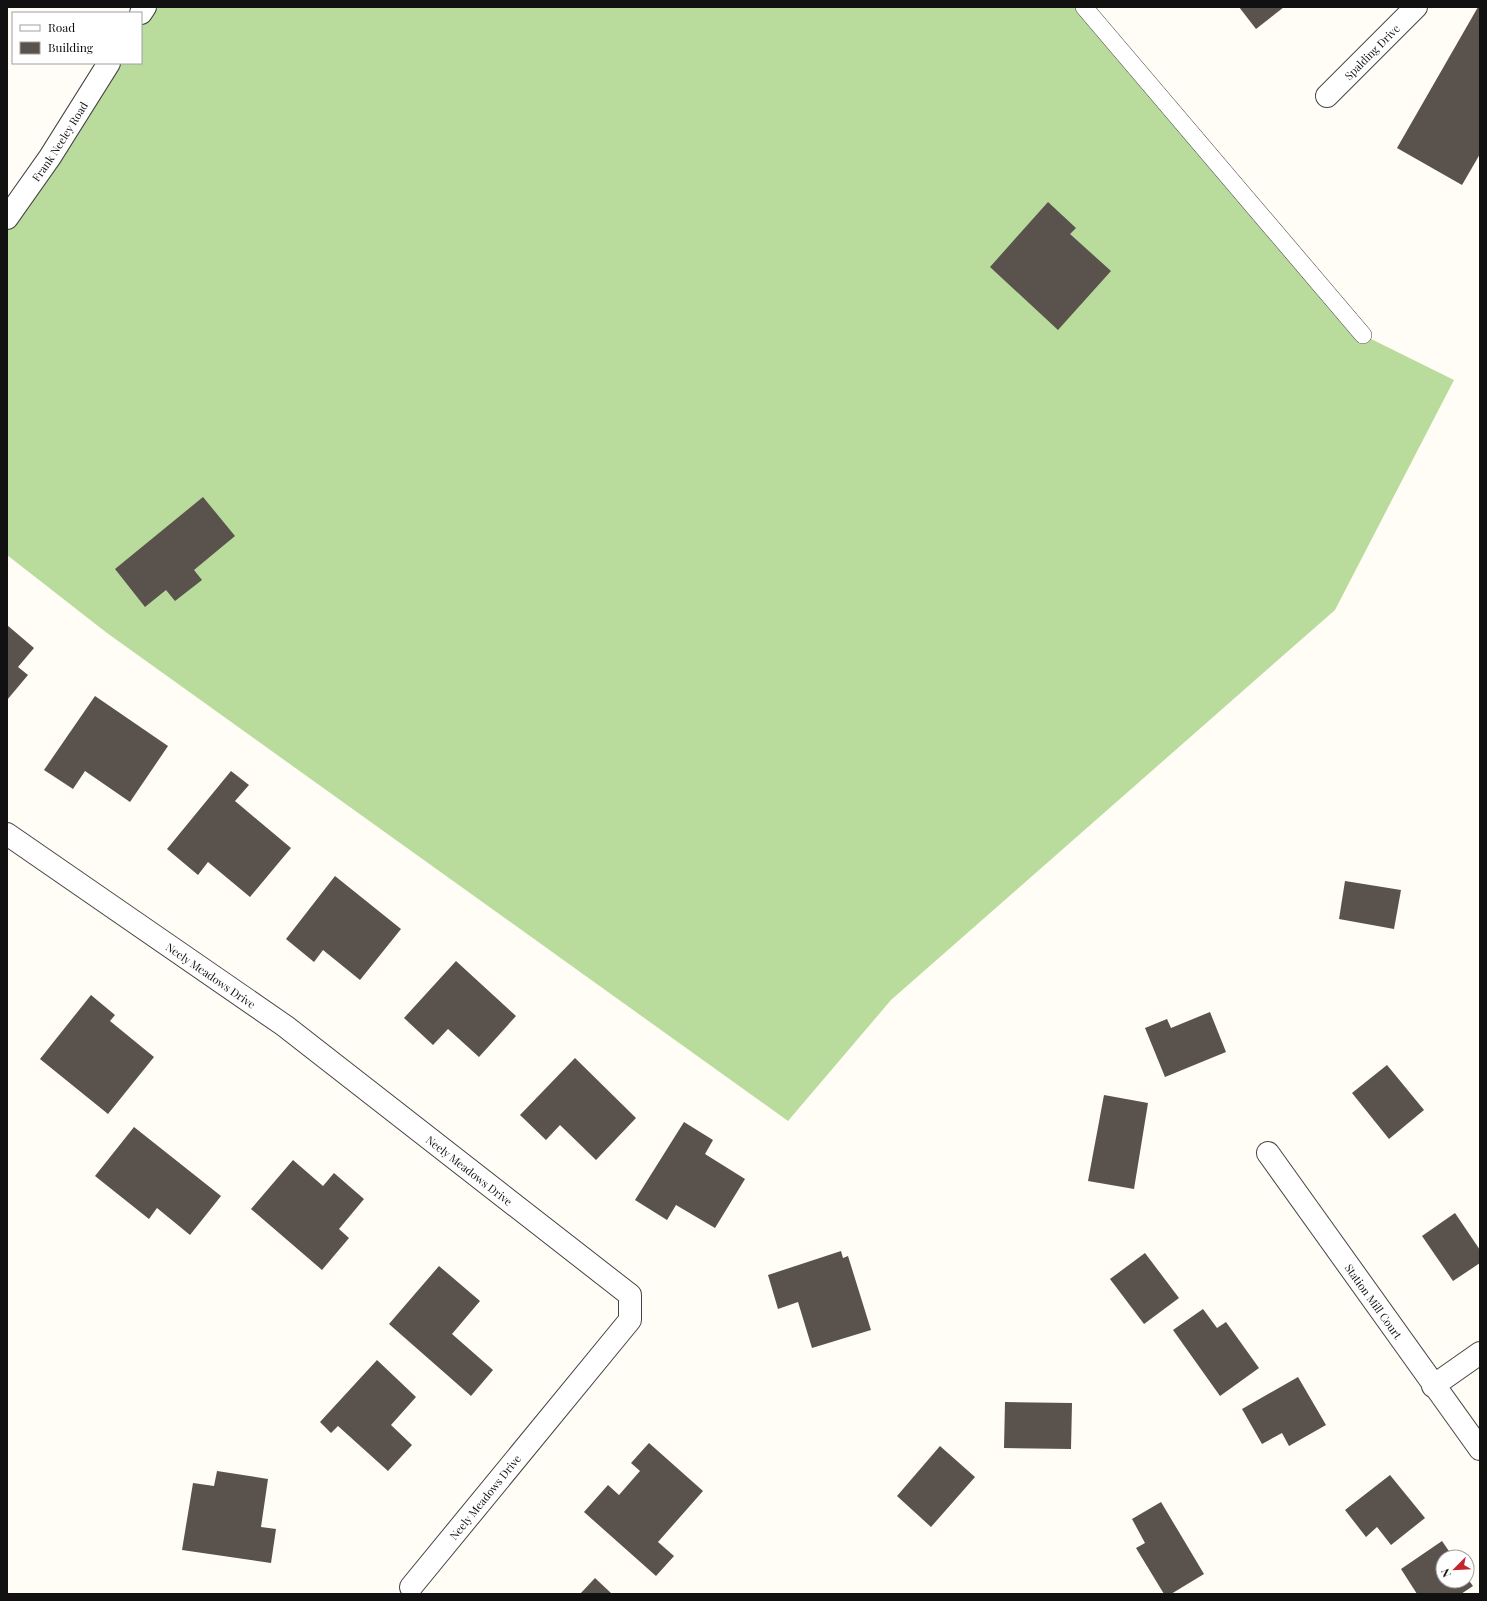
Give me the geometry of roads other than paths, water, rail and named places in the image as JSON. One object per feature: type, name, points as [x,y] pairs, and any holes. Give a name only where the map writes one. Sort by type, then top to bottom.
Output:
[{"type":"street","name":"Spalding Drive","points":[[1327,96],[1416,7]]},
{"type":"street","name":"Frank Neeley Road","points":[[7,218],[50,157],[108,64]]},
{"type":"street","name":"Neely Meadows Drive","points":[[7,834],[285,1026],[630,1295],[630,1320],[411,1587]]},
{"type":"street","name":"Station Mill Court","points":[[1268,1153],[1433,1386],[1480,1448]]},
{"type":"street","points":[[1433,1386],[1480,1353]]},
{"type":"lane","points":[[1084,7],[1362,335]]}]
